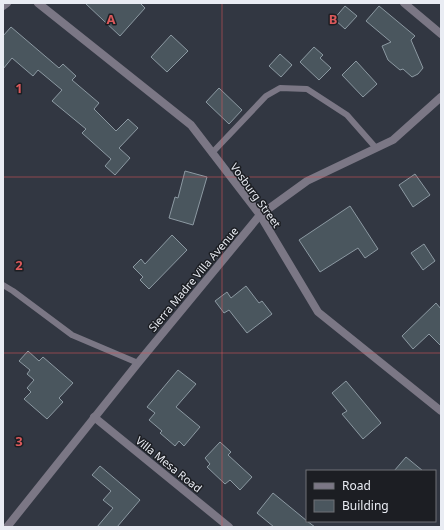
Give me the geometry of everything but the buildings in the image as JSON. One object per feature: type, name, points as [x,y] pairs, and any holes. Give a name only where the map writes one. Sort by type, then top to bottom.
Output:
[{"type":"street","points":[[3,6],[8,3]]},
{"type":"street","name":"Vosburg Street","points":[[38,3],[191,126],[260,215],[318,312],[441,411]]},
{"type":"street","points":[[404,3],[441,34]]},
{"type":"street","name":"Sierra Madre Villa Avenue","points":[[7,527],[94,417],[260,215],[307,180],[393,140],[441,97]]},
{"type":"street","name":"Villa Mesa Road","points":[[94,417],[229,527]]},
{"type":"lane","points":[[212,153],[266,96],[280,88],[307,89],[347,115],[376,148]]},
{"type":"lane","points":[[4,287],[13,291],[72,335],[138,363]]}]
